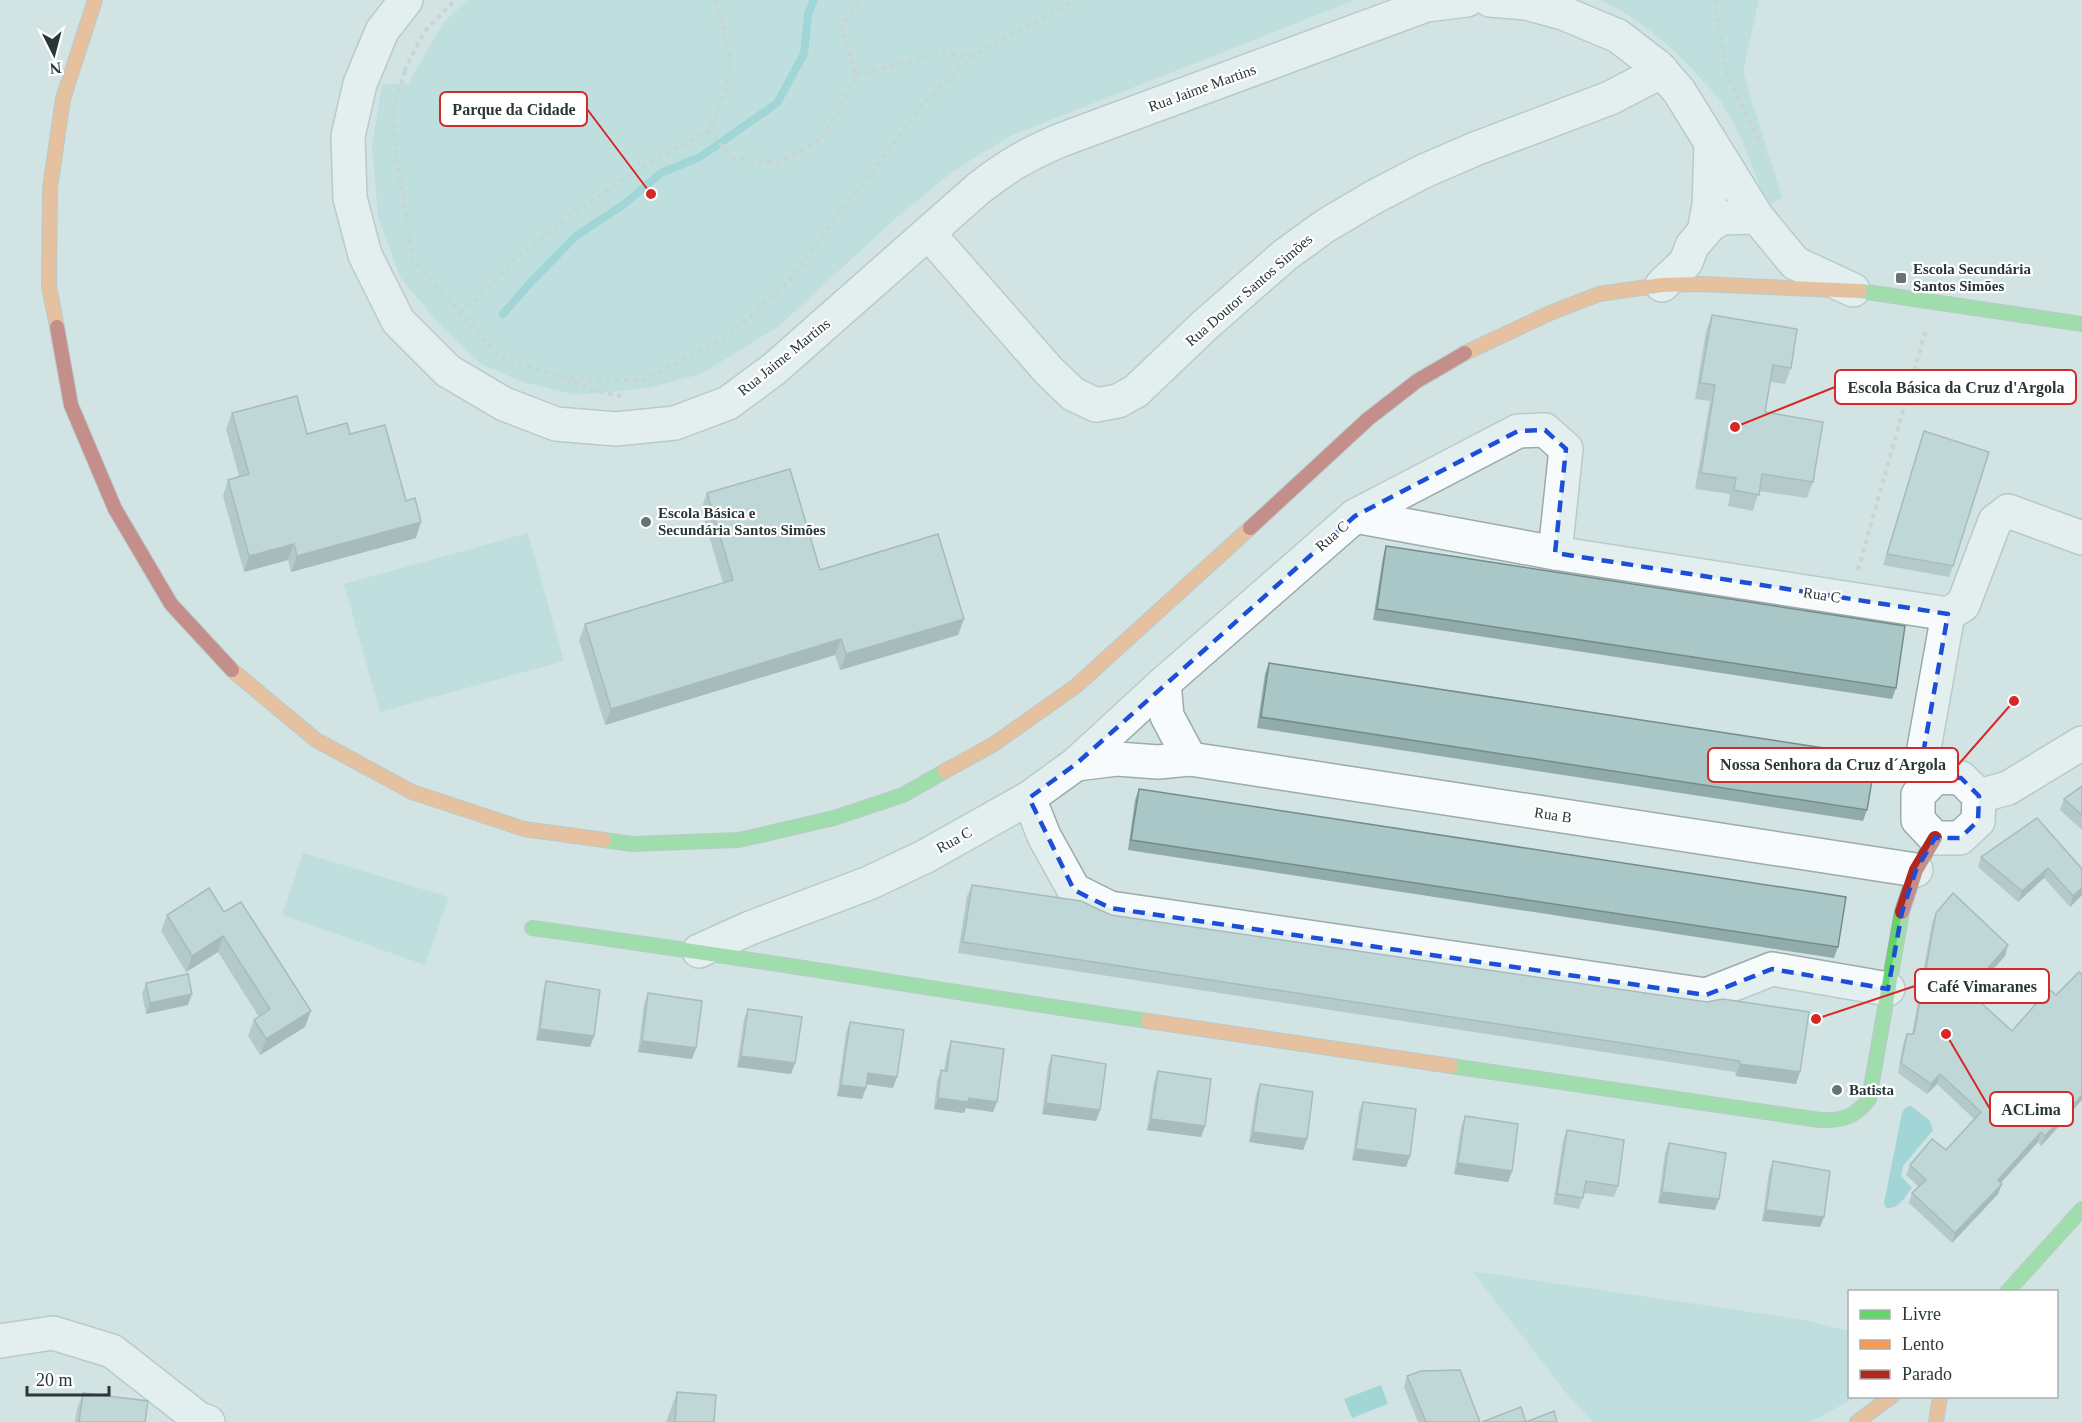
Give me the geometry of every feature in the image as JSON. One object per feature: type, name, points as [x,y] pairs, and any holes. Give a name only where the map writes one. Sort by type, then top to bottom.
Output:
[{"type":"street","points":[[95,0],[63,99],[50,188],[49,286],[71,405],[115,509],[171,604],[230,669],[316,740],[412,792],[524,830],[632,844],[738,840],[834,818],[903,795],[994,744],[1076,686],[1368,419],[1417,381],[1478,346],[1550,313],[1599,294],[1662,285],[1693,273],[1757,286],[1853,290],[2082,324]]},
{"type":"street","name":"Rua Jaime Martins","points":[[406,0],[382,31],[360,84],[348,136],[350,198],[365,255],[398,321],[448,371],[504,404],[556,424],[616,429],[675,423],[728,403],[774,369],[980,188],[1028,154],[1426,5],[1467,0]]},
{"type":"street","points":[[1490,0],[1526,3],[1563,13],[1618,36],[1662,71],[1679,91],[1757,217],[1795,263],[1853,290]]},
{"type":"street","name":"Rua Doutor Santos Simões","points":[[929,234],[1049,371],[1073,394],[1096,405],[1118,401],[1136,391],[1204,326],[1285,255],[1345,214],[1424,171],[1475,149],[1610,98],[1662,71]]},
{"type":"street","points":[[1704,232],[1709,205],[1711,144]]},
{"type":"street","points":[[1693,273],[1692,246],[1704,232],[1722,218],[1757,217]]},
{"type":"street","points":[[1757,286],[1775,264],[1779,244]]},
{"type":"street","points":[[1354,516],[1518,431],[1545,430],[1566,449],[1555,554]]},
{"type":"street","points":[[1936,777],[1923,754],[1948,614],[1964,605],[1995,521],[2008,511],[2082,538]]},
{"type":"street","name":"Rua C","points":[[699,951],[750,927],[869,883],[926,856],[1029,798],[1076,764],[1164,682],[1354,516],[1555,554],[1948,614]]},
{"type":"street","points":[[1164,682],[1167,716],[1190,759]]},
{"type":"street","points":[[1979,796],[2008,788],[2082,743]]},
{"type":"street","name":"Rua B","points":[[1076,764],[1117,759],[1158,762],[1190,759],[1916,870]]},
{"type":"street","points":[[1936,777],[1961,778],[1979,796],[1978,821],[1960,838],[1935,838],[1918,820],[1918,795],[1936,777]]},
{"type":"street","points":[[1029,798],[1044,836],[1074,890],[1110,908],[1706,995],[1772,969],[1888,989]]},
{"type":"street","points":[[532,928],[699,951],[931,989],[1842,1122],[1859,1113],[1869,1099],[1902,912],[1916,870],[1935,838]]},
{"type":"street","points":[[2009,1290],[2082,1209]]},
{"type":"street","points":[[0,1341],[53,1333],[112,1351],[199,1419],[208,1422]]},
{"type":"street","points":[[1857,1422],[1890,1398]]},
{"type":"street","points":[[1936,1422],[1940,1398]]},
{"type":"path","points":[[455,0],[424,32],[405,71],[393,108],[395,146],[413,260],[500,357],[566,378],[588,389],[630,398]]},
{"type":"path","points":[[460,312],[478,298],[518,256],[579,209],[645,165],[709,131],[725,92],[731,61],[716,0]]},
{"type":"path","points":[[709,131],[733,158],[778,162],[823,138],[855,75],[842,25],[861,0]]},
{"type":"path","points":[[566,378],[641,381],[726,338],[790,280],[922,105],[970,57],[1075,0]]},
{"type":"path","points":[[1717,0],[1717,16],[1727,74],[1761,146],[1761,168]]},
{"type":"path","points":[[855,75],[943,53],[970,57]]},
{"type":"path","points":[[360,84],[405,71]]},
{"type":"path","points":[[1850,599],[1934,303]]},
{"type":"highlighted area","points":[[1545,430],[1566,449],[1555,553],[1948,614],[1923,754],[1936,777],[1961,778],[1979,796],[1978,821],[1960,838],[1935,838],[1916,870],[1902,912],[1888,989],[1772,969],[1706,995],[1110,908],[1074,890],[1029,798],[1076,764],[1355,516],[1518,431]]},
{"type":"shaded area","points":[[467,0],[1355,0],[1010,136],[952,172],[896,218],[778,327],[701,374],[648,388],[576,395],[523,382],[481,364],[440,325],[400,277],[378,216],[372,146],[382,84],[408,84],[443,23]]},
{"type":"shaded area","points":[[1599,0],[1759,0],[1743,72],[1782,197],[1767,207],[1747,153],[1728,114],[1717,96],[1692,69],[1642,25]]},
{"type":"shaded area","points":[[528,533],[564,661],[380,712],[344,584]]},
{"type":"shaded area","points":[[303,853],[449,897],[425,965],[282,915]]},
{"type":"shaded area","points":[[1911,1106],[1930,1121],[1933,1130],[1903,1166],[1901,1176],[1912,1188],[1895,1207],[1886,1208],[1884,1203],[1902,1113],[1906,1107]]},
{"type":"shaded area","points":[[1472,1271],[1805,1320],[1848,1331],[1848,1398],[1855,1398],[1810,1422],[1593,1422],[1567,1394]]},
{"type":"shaded area","points":[[1381,1385],[1388,1404],[1352,1418],[1344,1399]]},
{"type":"building","points":[[1712,315],[1797,329],[1791,368],[1773,365],[1765,412],[1823,422],[1813,482],[1762,474],[1759,495],[1734,490],[1736,478],[1701,473],[1715,385],[1700,383]]},
{"type":"building","points":[[297,396],[307,434],[347,423],[350,434],[385,425],[406,501],[415,498],[421,522],[297,556],[294,544],[249,556],[228,480],[249,474],[232,413]]},
{"type":"building","points":[[1924,431],[1989,452],[1953,566],[1887,554]]},
{"type":"building","points":[[790,469],[820,570],[938,534],[964,619],[846,654],[841,639],[611,709],[585,624],[733,580],[707,493]]},
{"type":"building","points":[[1386,546],[1905,626],[1896,688],[1377,609]]},
{"type":"building","points":[[1269,663],[1876,756],[1867,810],[1261,717]]},
{"type":"building","points":[[2082,786],[2082,815],[2064,799]]},
{"type":"building","points":[[1139,789],[1846,897],[1838,947],[1131,840]]},
{"type":"building","points":[[2037,818],[2082,869],[2082,888],[2073,896],[2048,868],[2022,891],[1981,857]]},
{"type":"building","points":[[972,885],[1081,901],[1111,915],[1707,1002],[1723,999],[1809,1012],[1800,1072],[963,942]]},
{"type":"building","points":[[209,888],[224,912],[241,902],[311,1011],[266,1039],[254,1020],[270,1009],[223,936],[192,956],[167,915]]},
{"type":"building","points":[[1953,893],[2008,945],[1968,991],[2012,1031],[2049,989],[2056,995],[2079,972],[2082,974],[2082,1095],[2045,1136],[2041,1132],[1998,1180],[2002,1184],[1955,1233],[1912,1193],[1926,1180],[1910,1165],[1932,1139],[1946,1150],[1981,1112],[1940,1074],[1931,1084],[1901,1063],[1907,1034],[1914,1034],[1936,913]]},
{"type":"building","points":[[188,974],[192,994],[150,1003],[146,983]]},
{"type":"building","points":[[546,981],[600,990],[594,1036],[540,1029]]},
{"type":"building","points":[[648,993],[702,1001],[696,1048],[642,1041]]},
{"type":"building","points":[[748,1009],[802,1017],[795,1063],[741,1056]]},
{"type":"building","points":[[850,1022],[904,1030],[897,1077],[868,1073],[866,1088],[841,1085]]},
{"type":"building","points":[[951,1041],[1004,1049],[997,1102],[969,1098],[968,1102],[938,1098],[941,1070],[947,1071]]},
{"type":"building","points":[[1052,1055],[1106,1064],[1100,1110],[1046,1103]]},
{"type":"building","points":[[1158,1071],[1211,1079],[1205,1126],[1151,1119]]},
{"type":"building","points":[[1260,1084],[1313,1092],[1307,1139],[1253,1132]]},
{"type":"building","points":[[1363,1102],[1416,1109],[1410,1156],[1356,1149]]},
{"type":"building","points":[[1465,1116],[1518,1124],[1512,1171],[1458,1163]]},
{"type":"building","points":[[1567,1130],[1624,1140],[1618,1186],[1586,1181],[1583,1198],[1557,1194]]},
{"type":"building","points":[[1669,1143],[1726,1153],[1719,1199],[1662,1192]]},
{"type":"building","points":[[1773,1161],[1830,1171],[1824,1217],[1766,1210]]},
{"type":"building","points":[[1460,1370],[1480,1422],[1426,1422],[1407,1376],[1421,1371]]},
{"type":"building","points":[[677,1392],[716,1395],[714,1422],[675,1422]]},
{"type":"building","points":[[83,1393],[148,1401],[145,1422],[79,1422]]},
{"type":"building","points":[[1521,1407],[1526,1422],[1482,1422]]},
{"type":"building","points":[[1554,1411],[1557,1422],[1526,1422]]},
{"type":"waterway","points":[[503,314],[576,236],[623,205],[661,173],[700,157],[777,103],[804,54],[808,14],[814,0]]},
{"type":"traffic: fast","points":[[1860,291],[2082,324]]},
{"type":"traffic: fast","points":[[604,840],[632,844],[739,840],[834,818],[903,795],[945,771]]},
{"type":"traffic: fast","points":[[1451,1066],[1820,1120],[1847,1117],[1859,1110],[1869,1099],[1902,912]]},
{"type":"traffic: fast","points":[[532,928],[1148,1021]]},
{"type":"traffic: fast","points":[[2009,1290],[2082,1209]]},
{"type":"traffic: slow","points":[[57,327],[49,286],[50,188],[63,99],[95,0]]},
{"type":"traffic: slow","points":[[1465,353],[1550,313],[1599,294],[1662,285],[1700,284],[1860,291]]},
{"type":"traffic: slow","points":[[945,771],[994,744],[1076,686],[1250,528]]},
{"type":"traffic: slow","points":[[232,670],[316,740],[412,792],[524,829],[604,840]]},
{"type":"traffic: slow","points":[[1148,1021],[1451,1066]]},
{"type":"traffic: slow","points":[[1857,1422],[1889,1398]]},
{"type":"traffic: slow","points":[[1936,1422],[1940,1398]]},
{"type":"traffic: jam","points":[[57,327],[71,405],[115,509],[171,604],[232,670]]},
{"type":"traffic: jam","points":[[1250,528],[1368,419],[1417,381],[1465,353]]},
{"type":"traffic: jam","points":[[1902,912],[1916,870],[1935,838]]},
{"type":"place","name":"Parque da Cidade","points":[[651,194]]},
{"type":"place","name":"Escola Secundária Santos Simões","points":[[1901,278]]},
{"type":"place","name":"Escola Básica da Cruz d'Argola","points":[[1735,427]]},
{"type":"place","name":"Escola Básica e Secundária Santos Simões","points":[[646,522]]},
{"type":"place","name":"Nossa Senhora da Cruz d´Argola","points":[[2014,701]]},
{"type":"place","name":"Café Vimaranes","points":[[1816,1019]]},
{"type":"place","name":"ACLima","points":[[1946,1034]]},
{"type":"place","name":"Batista","points":[[1837,1090]]}]
